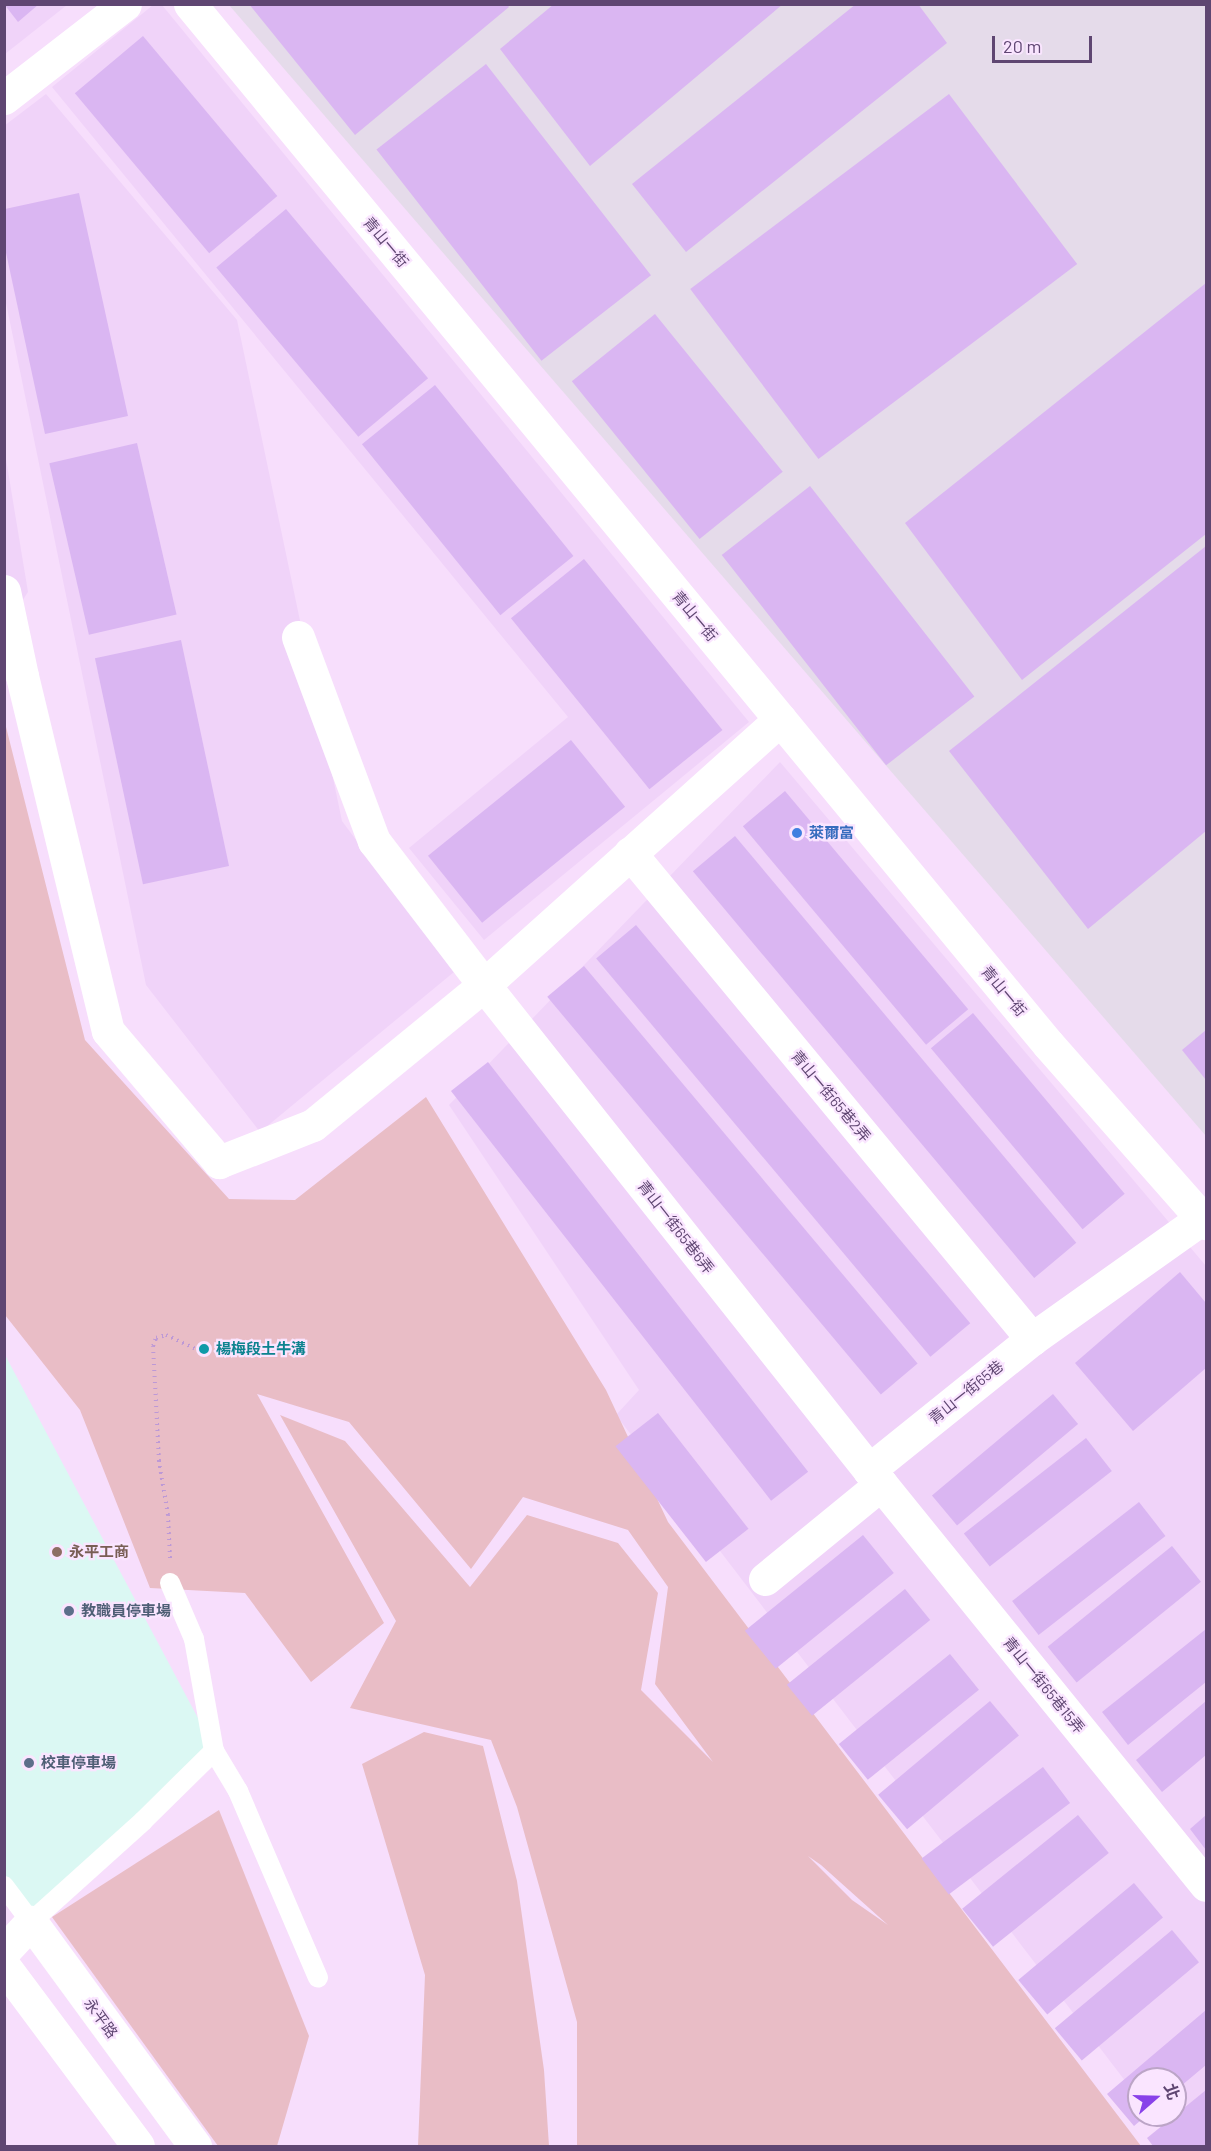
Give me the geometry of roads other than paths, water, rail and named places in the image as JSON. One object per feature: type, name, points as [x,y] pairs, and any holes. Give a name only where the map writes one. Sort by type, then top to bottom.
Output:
[{"type":"street","points":[[4,98],[125,4]]},
{"type":"street","name":"青山一街","points":[[190,4],[1048,1044],[1204,1221]]},
{"type":"street","points":[[4,591],[22,676],[108,1031],[219,1162],[313,1125],[483,985],[780,719]]},
{"type":"street","name":"青山一街65巷6弄","points":[[298,637],[374,842],[483,985],[875,1477]]},
{"type":"street","name":"青山一街65巷2弄","points":[[630,852],[1032,1338]]},
{"type":"street","name":"青山一街65巷","points":[[765,1579],[875,1477],[1032,1338],[1204,1221]]},
{"type":"street","name":"青山一街65巷15弄","points":[[875,1477],[1206,1885]]},
{"type":"street","points":[[4,1951],[31,1922]]},
{"type":"street","name":"永平路","points":[[31,1922],[195,2146]]},
{"type":"street","points":[[4,1966],[138,2146]]},
{"type":"lane","points":[[170,1583],[194,1639],[214,1751],[238,1791],[318,1978]]},
{"type":"lane","points":[[4,1886],[31,1922],[143,1821],[214,1751]]},
{"type":"place","name":"萊爾富","points":[[797,833]]},
{"type":"place","name":"楊梅段土牛溝","points":[[204,1349]]},
{"type":"place","name":"永平工商","points":[[57,1552]]},
{"type":"place","name":"教職員停車場","points":[[69,1611]]},
{"type":"place","name":"校車停車場","points":[[29,1763]]}]
